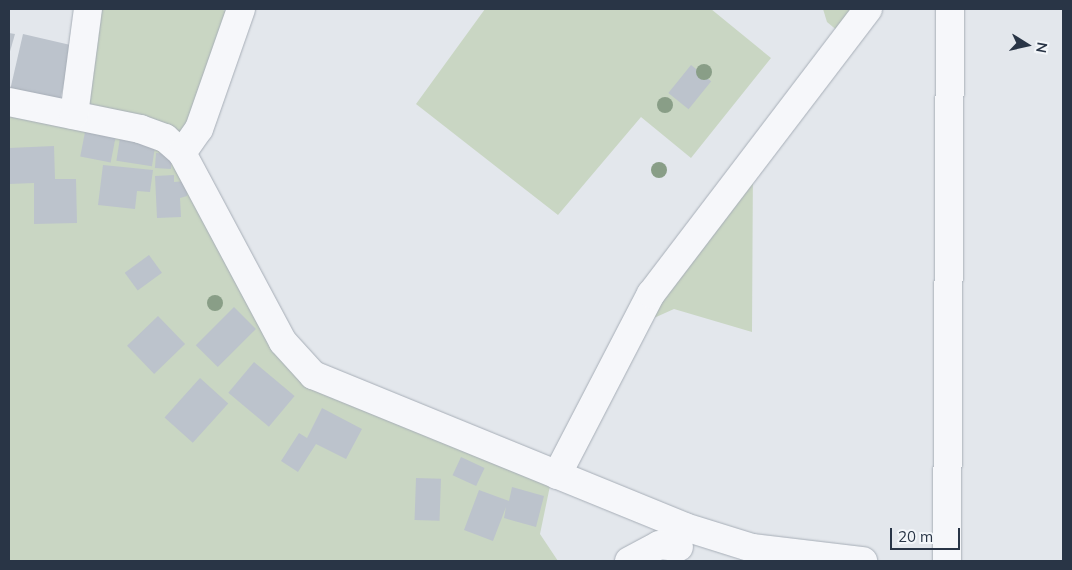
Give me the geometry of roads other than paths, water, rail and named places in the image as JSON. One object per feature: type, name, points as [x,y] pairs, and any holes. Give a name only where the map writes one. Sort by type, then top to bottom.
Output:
[{"type":"street","points":[[74,115],[88,9]]},
{"type":"street","points":[[182,153],[199,129],[241,9]]},
{"type":"street","points":[[557,475],[651,294],[868,9]]},
{"type":"street","points":[[948,561],[950,9]]},
{"type":"street","points":[[9,102],[140,129],[165,138],[182,153],[284,342],[313,375],[557,475],[686,545]]},
{"type":"street","points":[[629,561],[659,545],[752,548],[863,561]]}]
